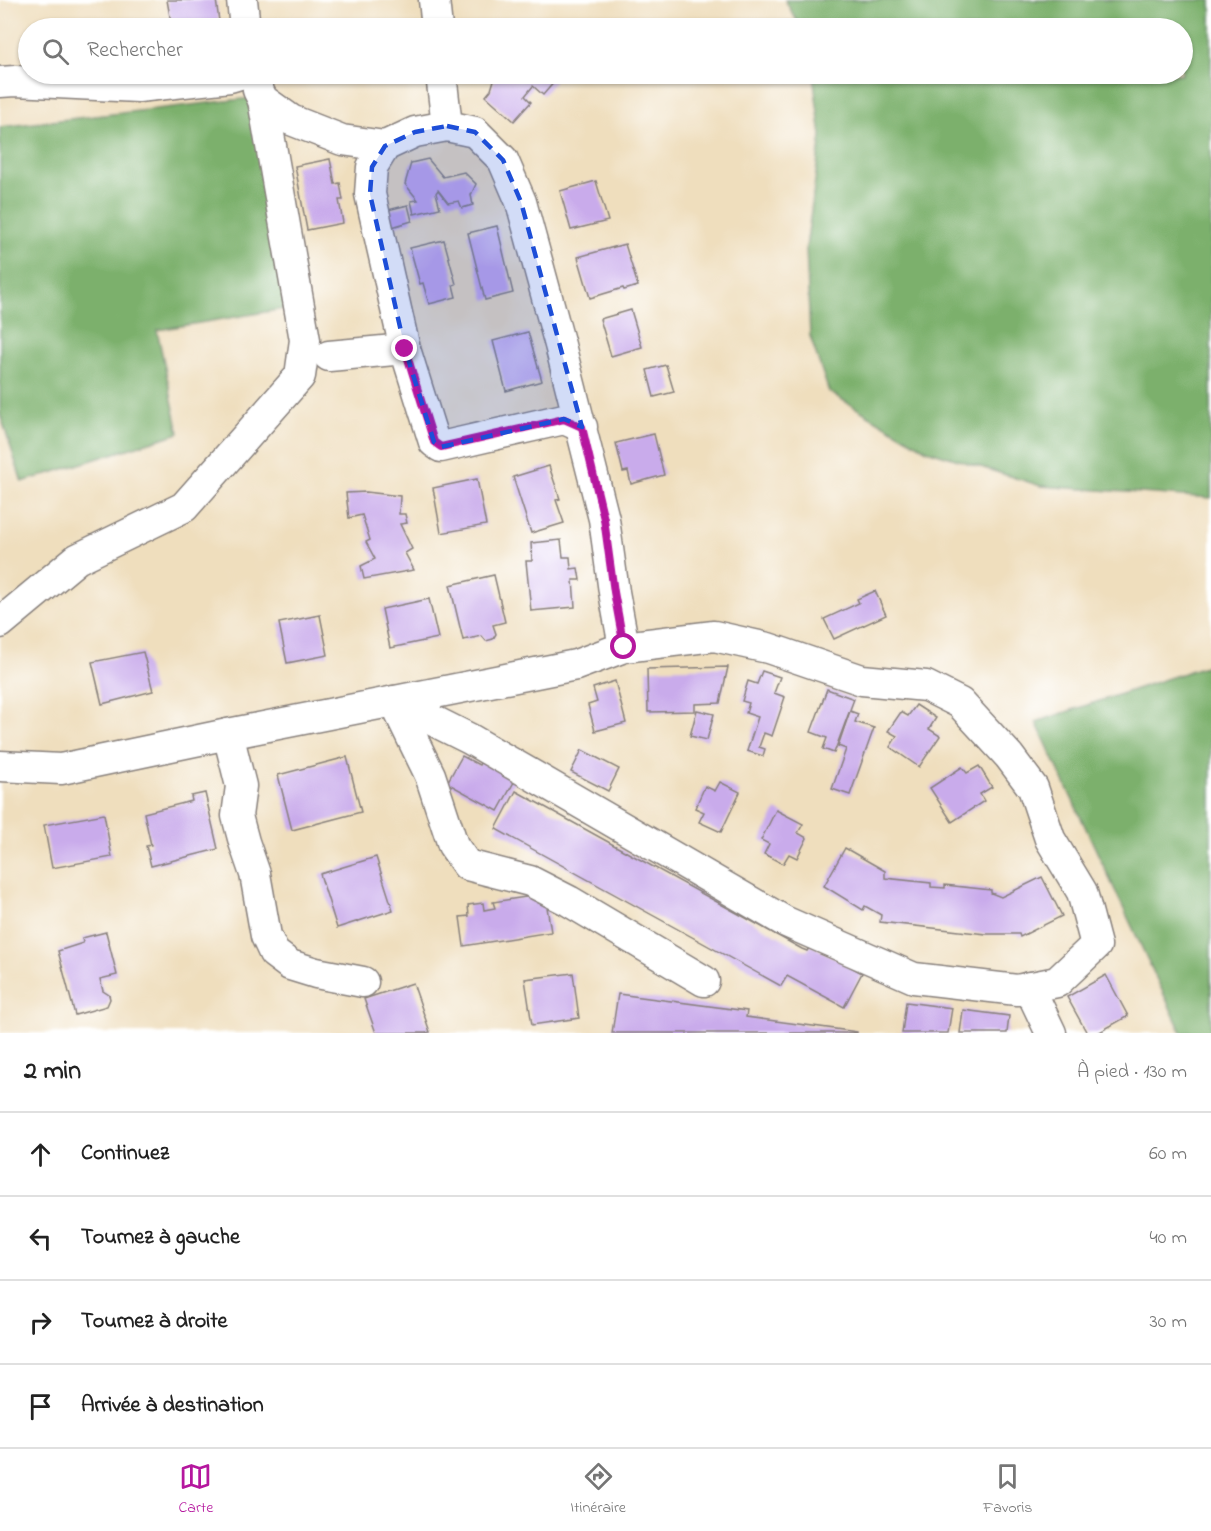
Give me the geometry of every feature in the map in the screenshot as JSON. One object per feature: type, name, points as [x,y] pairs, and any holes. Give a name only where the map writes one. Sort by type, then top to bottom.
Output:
[{"type":"street","points":[[242,0],[244,18]]},
{"type":"street","points":[[434,0],[436,18]]},
{"type":"street","points":[[0,82],[18,81]]},
{"type":"street","points":[[76,84],[138,87],[166,84]]},
{"type":"street","points":[[0,622],[77,559],[184,507],[300,376],[305,340],[263,100],[256,84]]},
{"type":"street","points":[[442,84],[447,126]]},
{"type":"street","points":[[263,100],[291,120],[342,140],[385,146]]},
{"type":"street","points":[[582,427],[564,419],[441,447],[434,442],[405,349],[370,194],[372,167],[385,146],[414,132],[447,126],[475,132],[503,160],[521,202],[582,427],[604,519],[624,647]]},
{"type":"street","points":[[329,356],[405,349]]},
{"type":"street","points":[[0,766],[62,769],[228,734],[394,701],[576,665],[624,647],[714,636],[768,648],[862,680],[926,686],[960,703],[1009,756],[1033,788],[1050,839],[1082,892],[1096,945],[1057,982],[1017,990],[914,978],[783,921],[470,739],[394,701]]},
{"type":"street","points":[[394,701],[430,775],[453,845],[466,865],[530,881],[569,901],[704,981]]},
{"type":"street","points":[[228,734],[241,786],[237,816],[255,874],[266,936],[274,953],[290,965],[316,973],[363,982]]},
{"type":"street","points":[[1029,987],[1051,1033]]},
{"type":"highlighted area","points":[[447,126],[475,132],[503,160],[521,202],[582,427],[564,419],[441,447],[434,442],[405,349],[370,194],[372,167],[385,146],[415,132]]},
{"type":"green space","points":[[785,0],[1211,0],[1211,498],[1041,486],[927,450],[829,392],[810,336],[806,248],[821,136],[814,84],[1193,84],[1193,18],[795,18]]},
{"type":"green space","points":[[251,98],[290,308],[157,330],[179,433],[22,482],[0,414],[0,127]]},
{"type":"green space","points":[[1211,664],[1211,1033],[1182,1033],[1036,722]]},
{"type":"building","points":[[167,0],[216,0],[219,18],[170,18]]},
{"type":"building","points":[[493,84],[552,84],[543,95],[533,86],[525,96],[531,102],[514,121],[486,96]]},
{"type":"building","points":[[330,159],[335,184],[340,183],[343,200],[339,200],[343,223],[307,230],[295,166]]},
{"type":"building","points":[[428,159],[443,177],[464,172],[476,184],[471,195],[473,205],[462,208],[459,201],[448,203],[438,190],[436,193],[440,208],[414,214],[411,201],[418,200],[405,184],[411,163]]},
{"type":"building","points":[[596,181],[608,221],[571,230],[560,191]]},
{"type":"building","points":[[408,205],[412,221],[392,227],[388,210]]},
{"type":"building","points":[[497,226],[513,293],[485,300],[468,233]]},
{"type":"building","points":[[444,240],[456,284],[453,285],[456,297],[429,304],[423,283],[420,284],[410,248]]},
{"type":"building","points":[[625,244],[638,286],[590,298],[578,257]]},
{"type":"building","points":[[631,310],[642,347],[611,356],[600,319]]},
{"type":"building","points":[[528,332],[542,381],[506,391],[493,341]]},
{"type":"building","points":[[666,365],[674,392],[654,397],[647,370]]},
{"type":"building","points":[[654,434],[664,475],[631,484],[628,471],[623,472],[616,443]]},
{"type":"building","points":[[549,466],[560,499],[556,500],[564,523],[531,533],[513,477]]},
{"type":"building","points":[[477,479],[486,525],[441,533],[433,488]]},
{"type":"building","points":[[366,492],[400,496],[399,514],[405,514],[407,523],[400,524],[412,549],[405,553],[414,570],[364,579],[361,566],[375,559],[366,542],[370,540],[362,515],[349,518],[346,493]]},
{"type":"building","points":[[561,540],[563,557],[570,557],[571,569],[578,568],[580,580],[573,580],[575,607],[531,611],[526,561],[532,561],[531,543]]},
{"type":"building","points":[[494,575],[505,622],[493,625],[496,634],[493,639],[486,641],[482,636],[463,640],[450,585]]},
{"type":"building","points":[[875,591],[886,615],[834,639],[824,619],[859,603],[857,599]]},
{"type":"building","points":[[429,599],[438,638],[390,648],[382,609]]},
{"type":"building","points":[[320,615],[328,655],[287,663],[279,623]]},
{"type":"building","points":[[143,652],[153,691],[102,704],[92,662]]},
{"type":"building","points":[[728,667],[720,703],[695,704],[695,711],[648,712],[647,669]]},
{"type":"building","points":[[762,671],[780,677],[774,693],[785,697],[772,736],[764,733],[759,747],[765,749],[763,756],[747,751],[758,717],[746,713],[749,703],[742,701],[748,681],[757,684]]},
{"type":"building","points":[[615,681],[626,723],[595,731],[588,705],[597,702],[593,688]]},
{"type":"building","points":[[827,689],[854,699],[834,753],[823,749],[827,738],[811,732]]},
{"type":"building","points":[[916,705],[936,718],[929,729],[940,736],[919,767],[890,747],[897,736],[888,731],[901,712],[908,716]]},
{"type":"building","points":[[697,710],[714,714],[707,740],[690,736]]},
{"type":"building","points":[[850,711],[858,714],[855,722],[874,728],[850,795],[832,789],[846,749],[838,746]]},
{"type":"building","points":[[582,750],[619,769],[608,791],[571,772]]},
{"type":"building","points":[[485,754],[519,773],[498,811],[447,783],[462,756],[479,765]]},
{"type":"building","points":[[347,757],[361,812],[292,830],[278,775]]},
{"type":"building","points":[[979,766],[992,787],[980,794],[984,801],[952,822],[930,788],[962,767],[967,773]]},
{"type":"building","points":[[720,782],[740,792],[721,832],[699,822],[704,812],[695,808],[705,786],[715,791]]},
{"type":"building","points":[[516,791],[802,949],[807,951],[811,945],[862,973],[844,1007],[787,976],[781,986],[496,829]]},
{"type":"building","points":[[205,793],[218,849],[151,866],[146,846],[151,845],[144,813],[192,801],[191,796]]},
{"type":"building","points":[[776,810],[803,824],[798,833],[807,838],[797,858],[789,854],[783,864],[764,854],[769,844],[761,840]]},
{"type":"building","points":[[104,814],[112,857],[52,868],[44,825]]},
{"type":"building","points":[[845,848],[885,871],[885,878],[931,883],[931,887],[945,888],[945,885],[991,890],[991,893],[1001,897],[1042,877],[1062,916],[1020,937],[1019,934],[986,934],[880,922],[881,915],[865,906],[863,910],[824,886]]},
{"type":"building","points":[[376,857],[393,910],[337,928],[320,874]]},
{"type":"building","points":[[539,895],[546,901],[551,932],[464,946],[460,917],[469,916],[468,905],[483,903],[484,910],[495,908],[493,902]]},
{"type":"building","points":[[106,932],[117,975],[100,979],[103,991],[109,995],[110,999],[107,1006],[75,1015],[58,951],[83,943],[82,938]]},
{"type":"building","points":[[573,973],[579,1018],[532,1025],[525,979]]},
{"type":"building","points":[[1106,975],[1128,1016],[1098,1033],[1087,1033],[1067,997]]},
{"type":"building","points":[[413,983],[430,1032],[376,1033],[364,999]]},
{"type":"building","points":[[618,994],[747,1011],[746,1017],[857,1033],[612,1033]]},
{"type":"building","points":[[906,1002],[952,1008],[948,1033],[902,1033]]},
{"type":"building","points":[[963,1010],[1009,1016],[1007,1033],[960,1033]]},
{"type":"route","points":[[405,349],[434,442],[441,447],[564,419],[582,427],[604,519],[624,647]]}]
